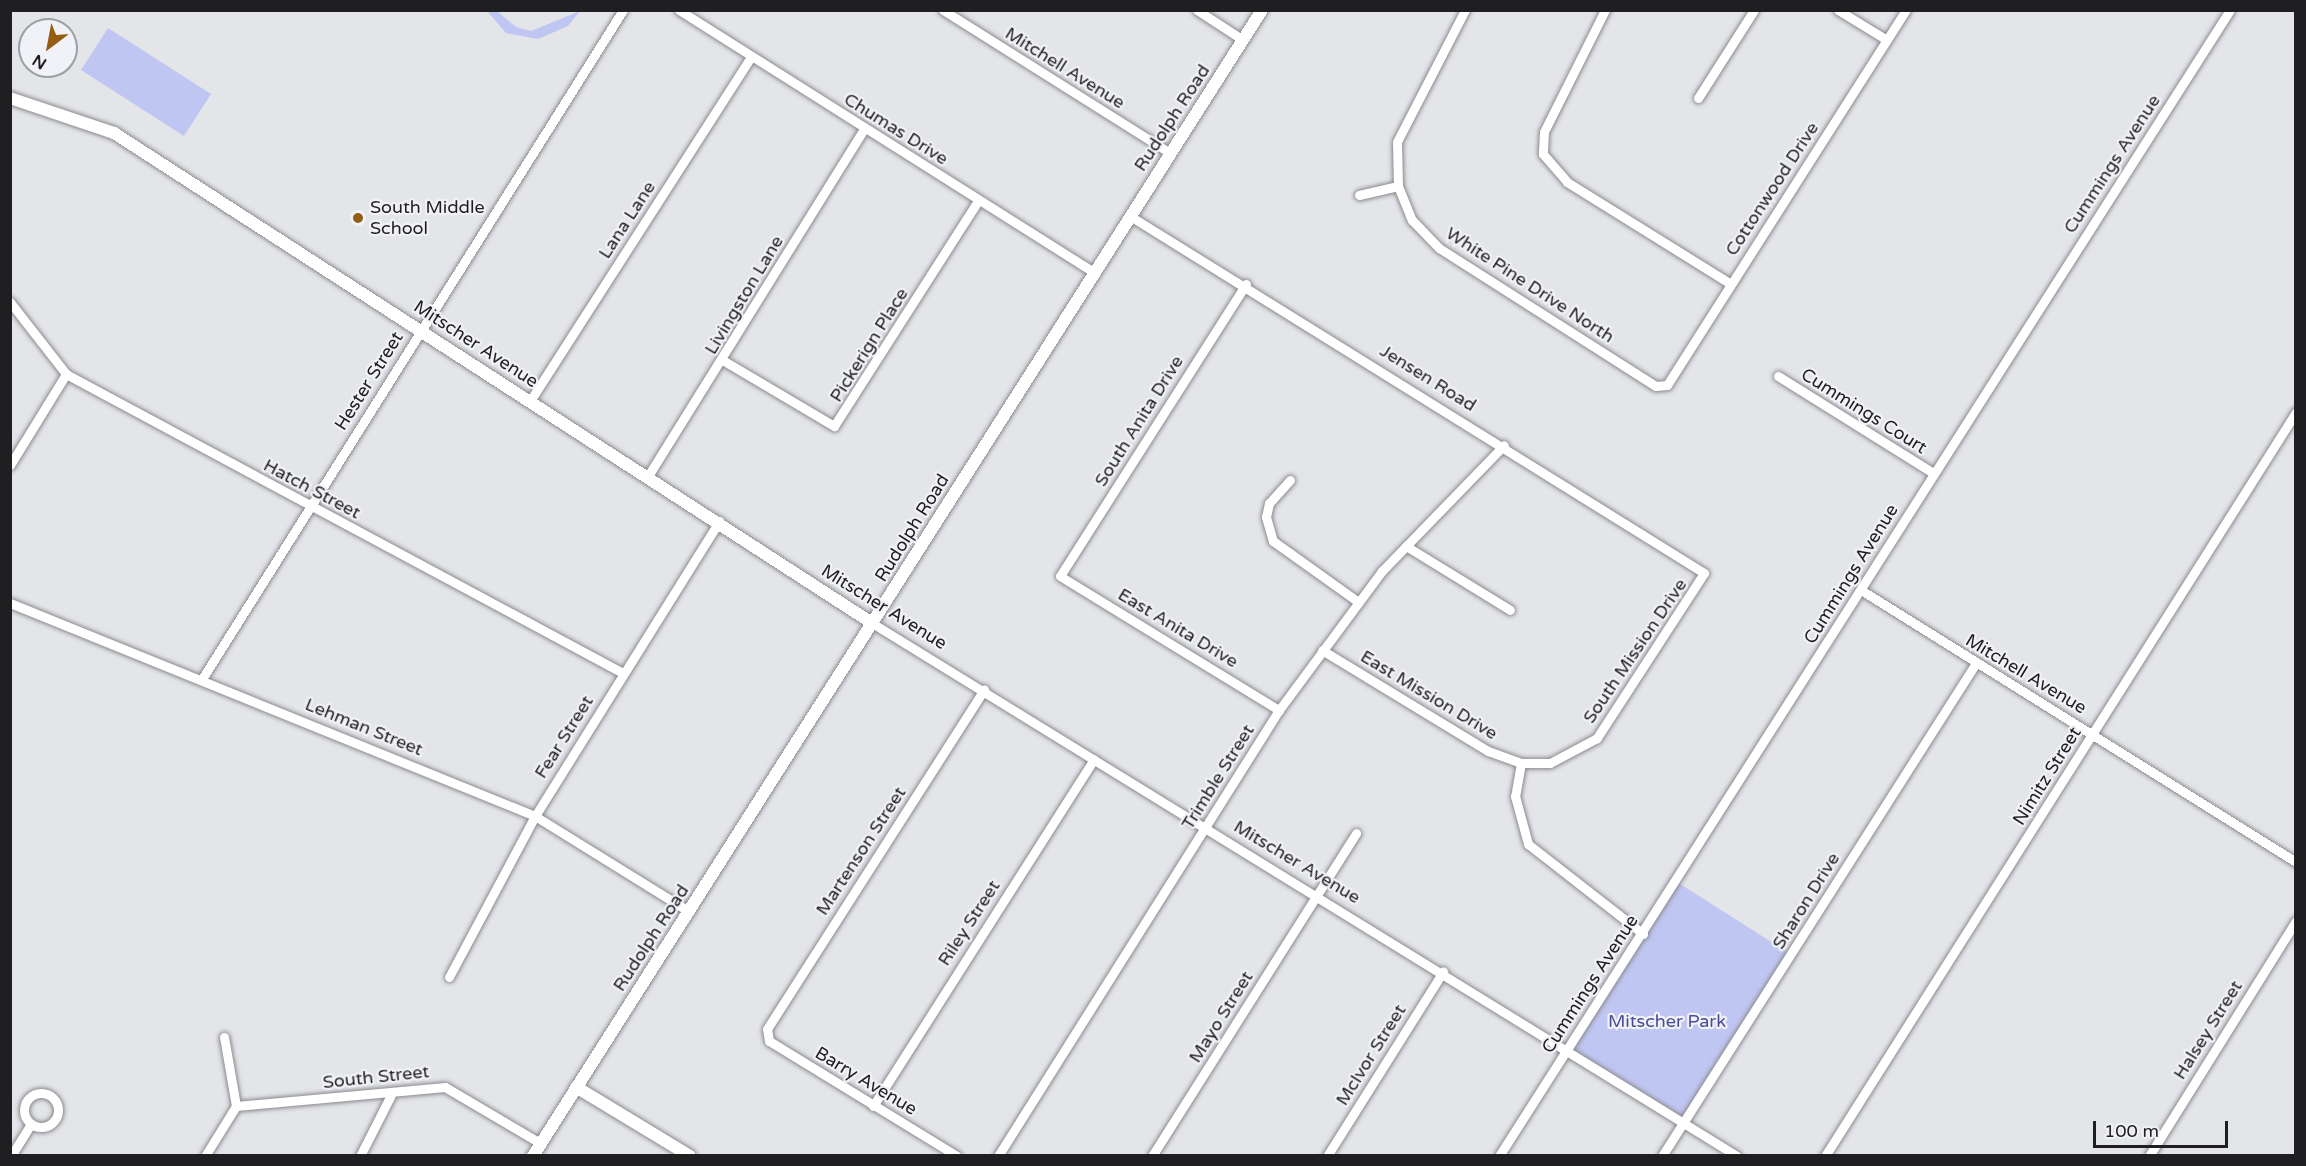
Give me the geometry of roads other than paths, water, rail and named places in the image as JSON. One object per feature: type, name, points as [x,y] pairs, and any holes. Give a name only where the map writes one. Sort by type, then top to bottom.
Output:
[{"type":"street","name":"Hester Street","points":[[202,679],[623,10]]},
{"type":"street","name":"Chumas Drive","points":[[679,10],[1095,273]]},
{"type":"street","name":"Mitchell Avenue","points":[[943,10],[1170,153]]},
{"type":"street","points":[[1197,10],[1243,40]]},
{"type":"street","name":"Rudolph Road","points":[[533,1155],[690,912],[1262,10]]},
{"type":"street","points":[[1359,195],[1398,186],[1397,142],[1405,119],[1454,42],[1465,10]]},
{"type":"street","points":[[1605,10],[1544,132],[1544,154],[1567,182],[1731,284]]},
{"type":"street","points":[[1698,98],[1754,10]]},
{"type":"street","points":[[1838,10],[1887,40]]},
{"type":"street","name":"Cottonwood Drive","points":[[1667,385],[1906,10]]},
{"type":"street","name":"Cummings Avenue","points":[[1499,1155],[2230,10]]},
{"type":"street","name":"Lana Lane","points":[[530,401],[751,57]]},
{"type":"street","name":"Mitscher Avenue","points":[[10,98],[114,133],[422,329],[872,624],[984,690],[1737,1155]]},
{"type":"street","name":"Livingston Lane","points":[[648,476],[724,361],[865,128]]},
{"type":"street","name":"White Pine Drive North","points":[[1398,186],[1412,220],[1438,248],[1656,386],[1667,385]]},
{"type":"street","name":"Pickerign Place","points":[[724,361],[834,426],[978,201]]},
{"type":"street","name":"Jensen Road","points":[[1130,216],[1246,284],[1704,573]]},
{"type":"street","name":"South Anita Drive","points":[[1060,576],[1246,284]]},
{"type":"street","name":"Hatch Street","points":[[10,302],[66,374],[623,673]]},
{"type":"street","points":[[10,465],[66,374]]},
{"type":"street","name":"Cummings Court","points":[[1778,376],[1934,473]]},
{"type":"street","name":"Nimitz Street","points":[[1825,1155],[2295,412]]},
{"type":"street","name":"Trimble Street","points":[[998,1155],[1279,710],[1357,601],[1406,546],[1504,446]]},
{"type":"street","points":[[1290,480],[1269,503],[1266,518],[1273,541],[1357,601]]},
{"type":"street","name":"Fear Street","points":[[448,977],[535,816],[718,521]]},
{"type":"street","points":[[1406,546],[1510,610]]},
{"type":"street","name":"South Mission Drive","points":[[1521,763],[1550,763],[1597,738],[1704,573]]},
{"type":"street","name":"East Anita Drive","points":[[1060,576],[1279,710]]},
{"type":"street","name":"Mitchell Avenue","points":[[1861,590],[2295,862]]},
{"type":"street","name":"Lehman Street","points":[[10,603],[535,816],[690,912]]},
{"type":"street","name":"East Mission Drive","points":[[1322,650],[1488,751],[1521,763]]},
{"type":"street","name":"Sharon Drive","points":[[1662,1155],[1976,663]]},
{"type":"street","name":"Martenson Street","points":[[767,1029],[984,690]]},
{"type":"street","name":"Riley Street","points":[[873,1106],[1094,759]]},
{"type":"street","points":[[1521,763],[1515,796],[1528,844],[1642,934]]},
{"type":"street","name":"Mayo Street","points":[[1152,1155],[1356,833]]},
{"type":"street","name":"Halsey Street","points":[[2149,1155],[2295,921]]},
{"type":"street","name":"McIvor Street","points":[[1327,1155],[1443,972]]},
{"type":"street","name":"Barry Avenue","points":[[767,1029],[769,1041],[957,1155]]},
{"type":"street","points":[[204,1155],[236,1106],[224,1037]]},
{"type":"street","name":"South Street","points":[[236,1106],[391,1095],[445,1087],[540,1143]]},
{"type":"street","points":[[576,1087],[690,1155]]},
{"type":"street","points":[[360,1155],[391,1095]]},
{"type":"street","points":[[11,1155],[30,1126]]},
{"type":"place","name":"South Middle School","points":[[358,218]]},
{"type":"park label","name":"Mitscher Park","points":[[1667,1021]]}]
